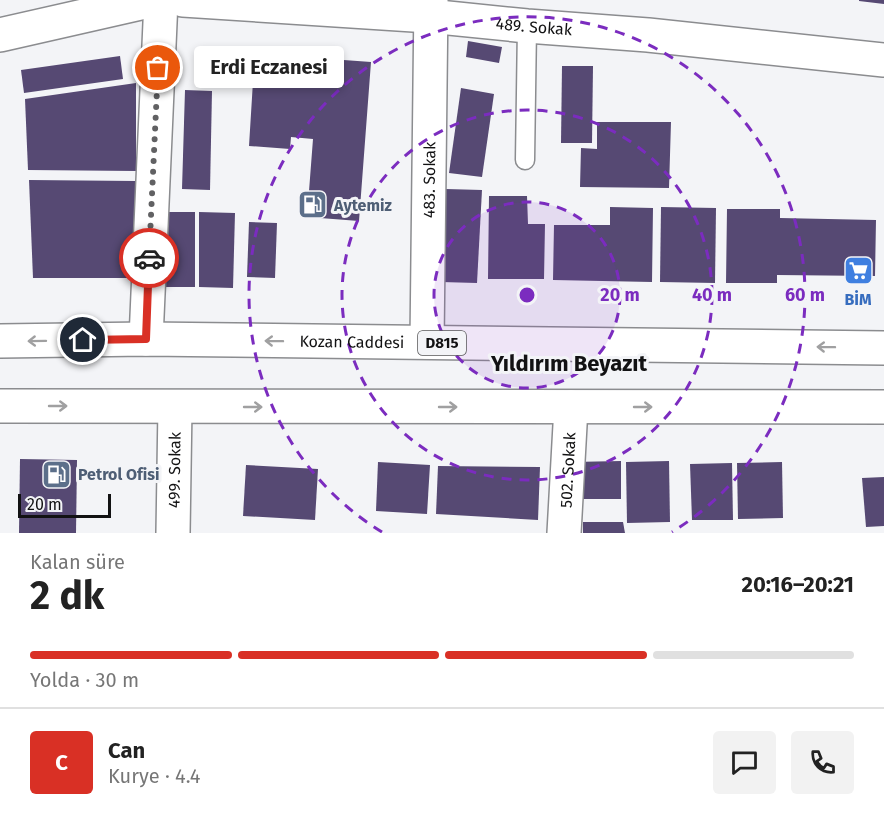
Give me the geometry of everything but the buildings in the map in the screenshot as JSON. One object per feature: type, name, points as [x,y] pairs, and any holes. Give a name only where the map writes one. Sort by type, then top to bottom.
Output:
[{"type":"main road","points":[[0,34],[154,0]]},
{"type":"main road","points":[[146,339],[161,0]]},
{"type":"main road","name":"489. Sokak","points":[[183,0],[430,8],[527,26],[648,35],[884,60]]},
{"type":"main road","name":"483. Sokak","points":[[427,342],[430,8]]},
{"type":"main road","name":"Kozan Caddesi","points":[[0,341],[146,339],[884,348]]},
{"type":"main road","points":[[0,406],[884,407]]},
{"type":"main road","name":"499. Sokak","points":[[173,533],[175,406]]},
{"type":"main road","name":"502. Sokak","points":[[564,533],[571,407]]},
{"type":"lane","points":[[525,160],[527,26]]},
{"type":"way so far","points":[[149,258],[158,68]]},
{"type":"place","name":"Erdi Eczanesi","points":[[158,68]]},
{"type":"place","name":"Aytemiz","points":[[313,205]]},
{"type":"place","name":"BİM","points":[[858,271]]},
{"type":"place","name":"Petrol Ofisi","points":[[57,474]]},
{"type":"district","name":"Yıldırım Beyazıt","points":[[569,363]]},
{"type":"route","points":[[83,340],[146,339],[149,258]]}]
